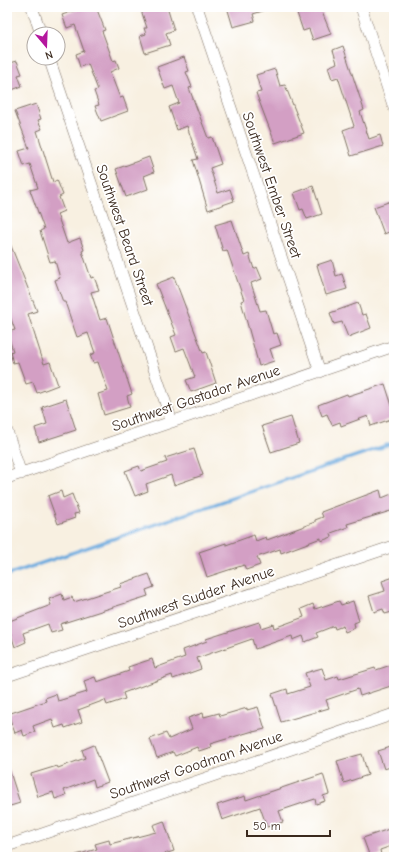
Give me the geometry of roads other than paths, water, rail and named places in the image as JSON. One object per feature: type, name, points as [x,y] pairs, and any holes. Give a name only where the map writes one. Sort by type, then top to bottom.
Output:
[{"type":"street","points":[[32,7],[38,26]]},
{"type":"street","name":"Southwest Ember Street","points":[[197,7],[320,372]]},
{"type":"street","points":[[361,7],[394,108]]},
{"type":"street","name":"Southwest Beard Street","points":[[52,66],[172,422]]},
{"type":"street","name":"Southwest Gastador Avenue","points":[[7,478],[394,346]]},
{"type":"street","points":[[7,431],[21,474]]},
{"type":"street","name":"Southwest Sudder Avenue","points":[[7,676],[394,546]]},
{"type":"street","name":"Southwest Goodman Avenue","points":[[7,846],[394,714]]},
{"type":"waterway","points":[[7,575],[394,443]]}]
